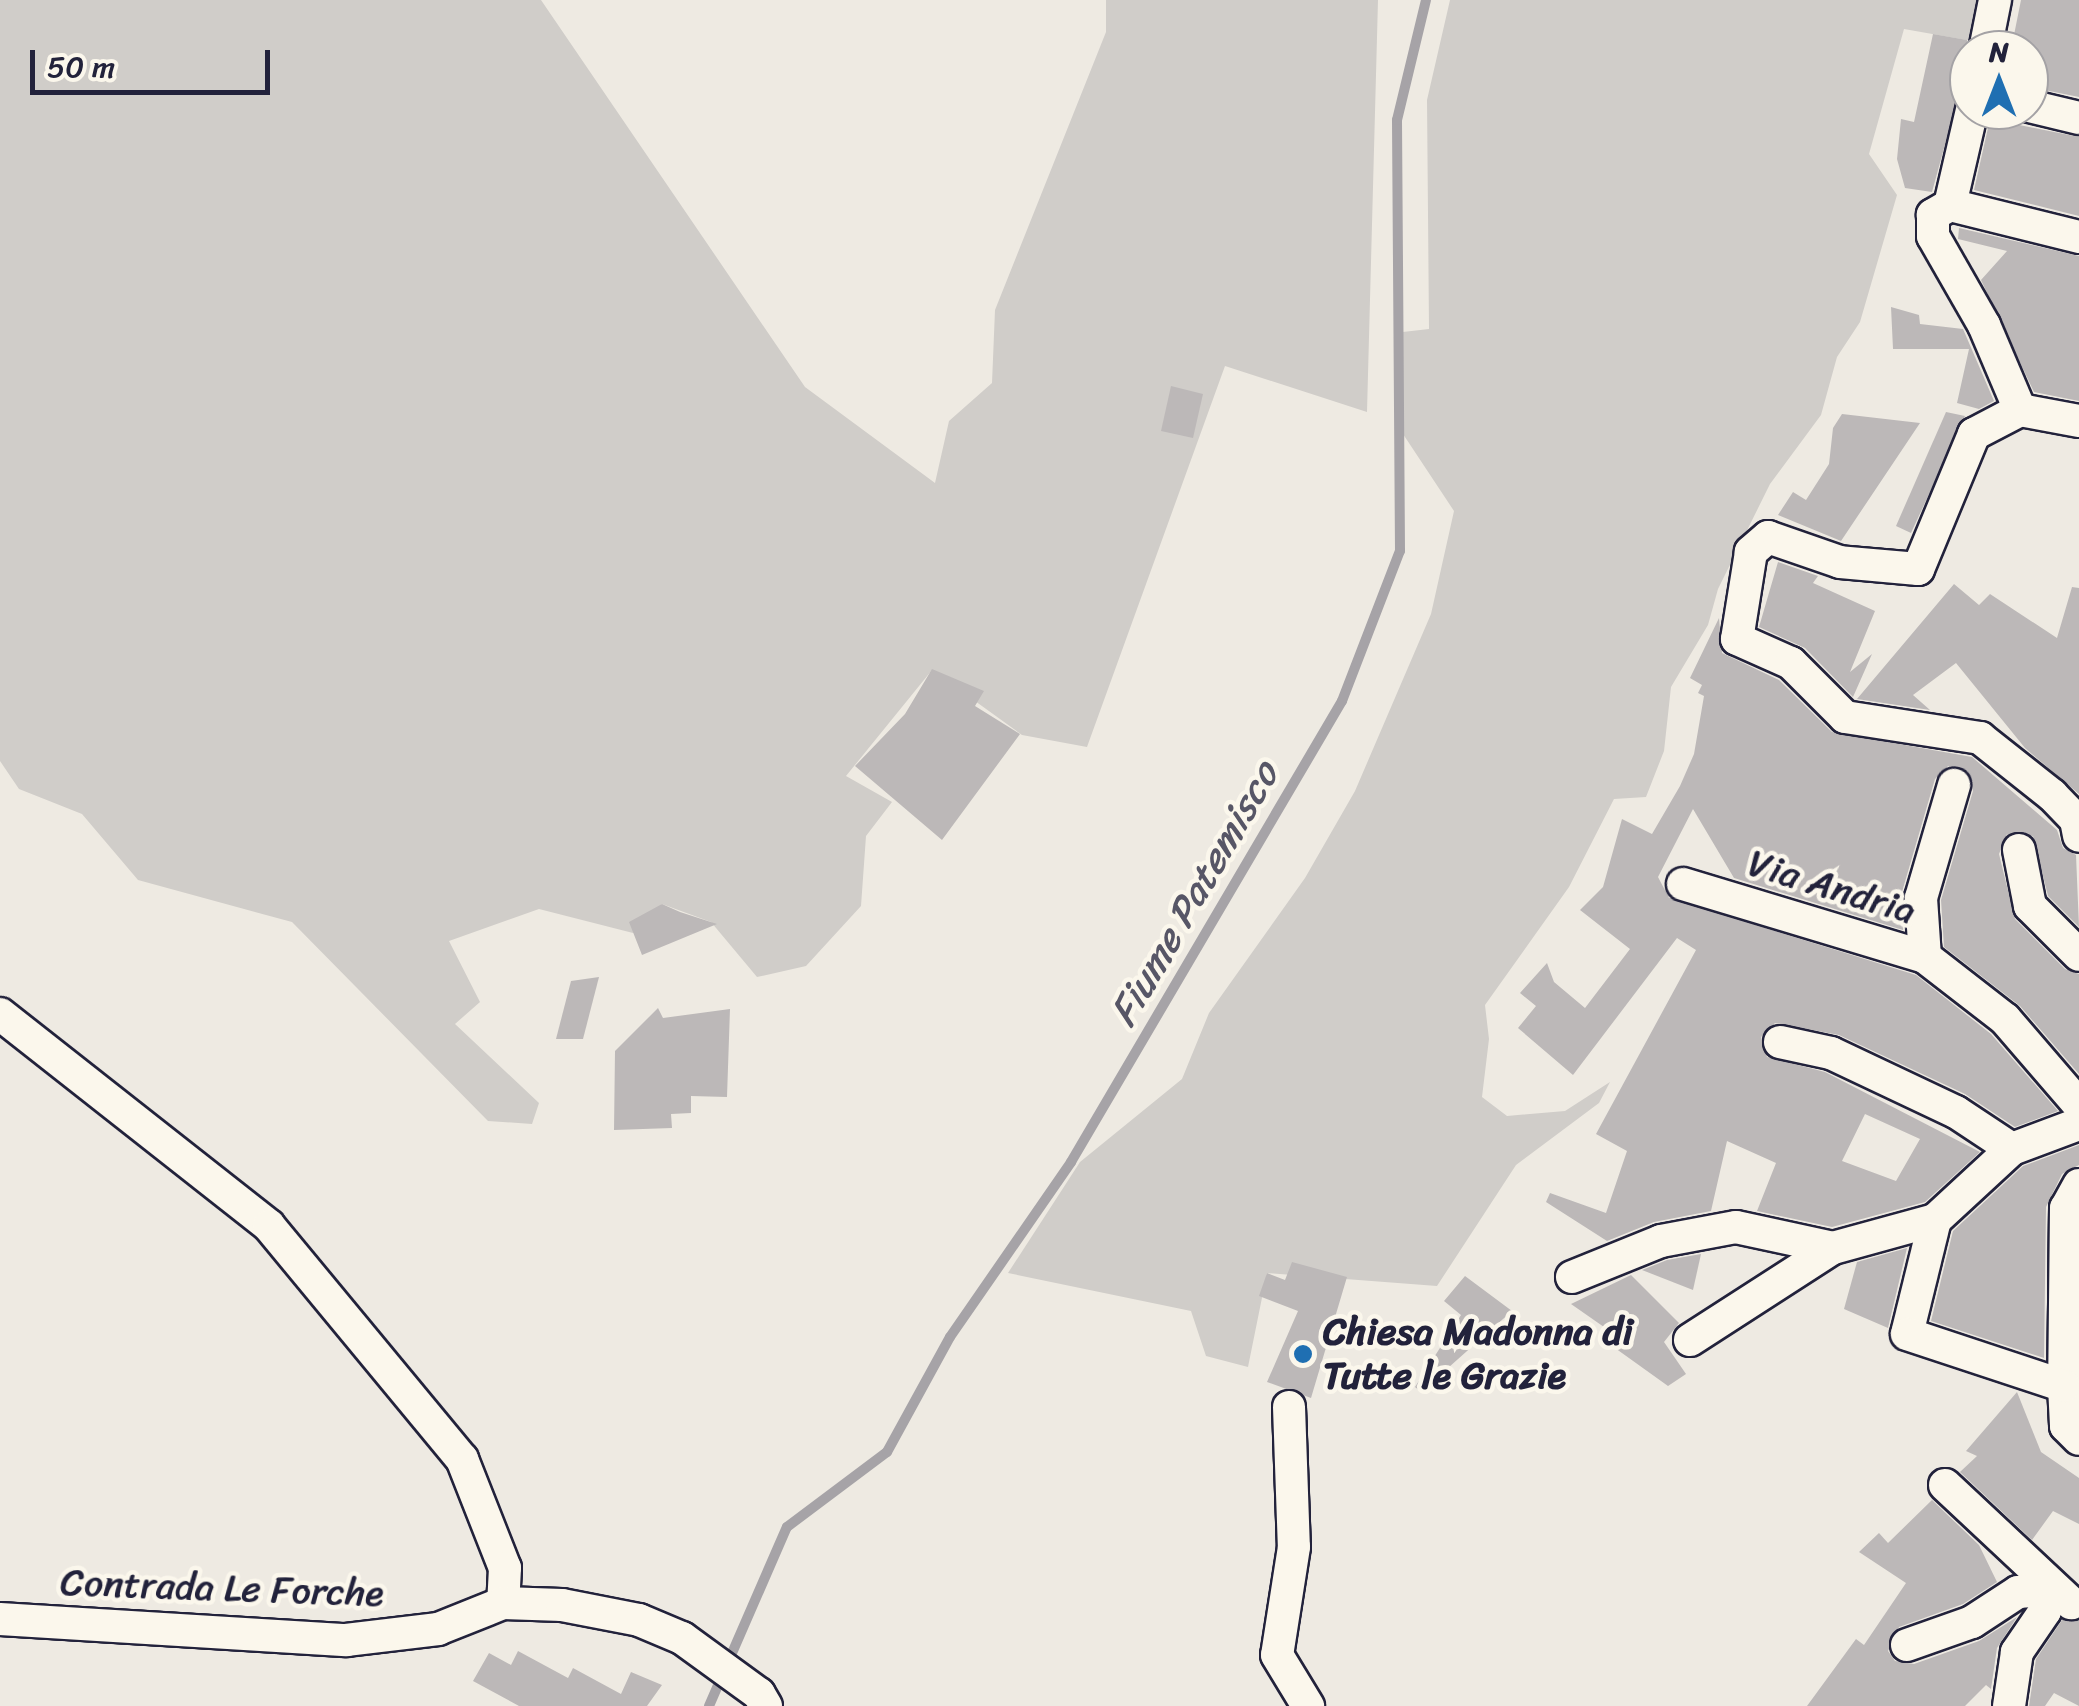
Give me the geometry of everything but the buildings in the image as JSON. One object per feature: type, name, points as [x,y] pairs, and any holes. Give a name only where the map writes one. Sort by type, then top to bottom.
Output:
[{"type":"street","points":[[1989,30],[1995,0]]},
{"type":"street","points":[[2049,111],[2079,118]]},
{"type":"street","points":[[1950,205],[1967,130]]},
{"type":"street","points":[[2020,410],[1984,325],[1933,236],[1933,214],[1950,205],[2079,237]]},
{"type":"street","points":[[2078,823],[1980,738],[1845,717],[1791,663],[1737,639],[1752,552],[1768,537],[1840,562],[1918,569],[1974,434],[2020,410],[2079,422]]},
{"type":"street","points":[[1925,957],[1921,898],[1954,785]]},
{"type":"street","points":[[2019,850],[2030,906],[2079,954]]},
{"type":"street","name":"Via Andria","points":[[1683,884],[1925,957],[2006,1019],[2079,1105]]},
{"type":"street","points":[[0,1014],[269,1226],[462,1459],[504,1568],[503,1603]]},
{"type":"street","points":[[1780,1042],[1831,1054],[1956,1112],[2012,1149]]},
{"type":"street","points":[[1690,1340],[1833,1248],[1935,1220],[2012,1149],[2079,1124]]},
{"type":"street","points":[[2079,1185],[2066,1208],[2064,1386],[2066,1426],[2079,1440]]},
{"type":"street","points":[[1935,1220],[1907,1334],[2064,1386]]},
{"type":"street","points":[[1572,1276],[1661,1241],[1736,1227],[1833,1248]]},
{"type":"street","points":[[1289,1406],[1294,1547],[1277,1655],[1308,1706]]},
{"type":"street","points":[[1945,1485],[2069,1603]]},
{"type":"street","points":[[1907,1645],[1972,1622],[2018,1592],[2069,1603]]},
{"type":"street","name":"Contrada Le Forche","points":[[0,1619],[346,1640],[438,1629],[503,1603],[562,1605],[639,1620],[682,1638],[763,1700]]},
{"type":"street","points":[[2009,1706],[2017,1652],[2045,1611],[2069,1603]]},
{"type":"shaded area","points":[[0,0],[541,0],[805,387],[935,483],[949,421],[992,383],[995,310],[1106,32],[1106,0],[1378,0],[1367,412],[1225,366],[1087,747],[1022,735],[932,670],[846,776],[892,802],[866,836],[861,906],[806,966],[757,977],[711,922],[662,904],[633,933],[539,909],[449,941],[480,1002],[455,1024],[539,1103],[532,1124],[488,1121],[292,922],[138,880],[82,814],[19,789],[0,761]]},
{"type":"shaded area","points":[[1450,0],[1980,0],[1974,30],[1949,30],[1949,37],[1904,29],[1869,154],[1897,195],[1860,322],[1837,357],[1821,415],[1770,484],[1718,589],[1708,625],[1671,687],[1664,751],[1646,797],[1614,799],[1569,887],[1485,1005],[1489,1039],[1482,1097],[1507,1116],[1565,1111],[1610,1082],[1599,1103],[1516,1165],[1437,1286],[1267,1273],[1248,1367],[1206,1356],[1191,1311],[1008,1273],[1080,1162],[1182,1079],[1209,1013],[1305,878],[1355,791],[1431,614],[1454,511],[1403,434],[1394,333],[1429,329],[1427,100]]},
{"type":"waterway","name":"Fiume Patemisco","points":[[709,1706],[787,1527],[887,1452],[950,1337],[1071,1162],[1342,701],[1400,551],[1397,120],[1426,0]]},
{"type":"place","name":"Chiesa Madonna di Tutte le Grazie","points":[[1303,1354]]}]
